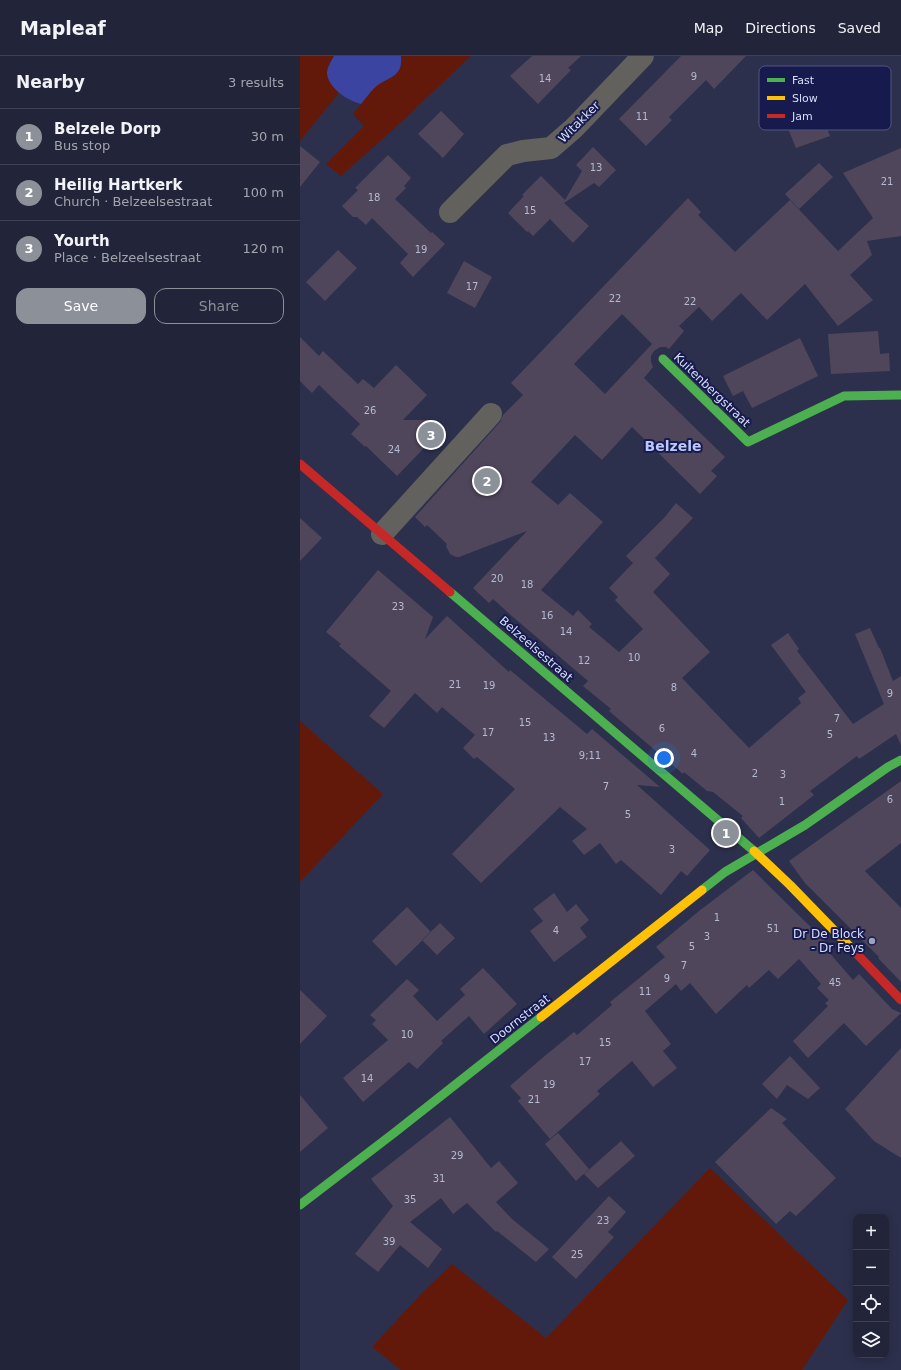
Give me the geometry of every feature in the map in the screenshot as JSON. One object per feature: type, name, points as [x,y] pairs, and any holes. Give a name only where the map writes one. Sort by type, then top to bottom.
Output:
[{"type":"street","name":"Witakker","points":[[450,212],[507,155],[523,151],[551,148],[574,128],[643,56]]},
{"type":"street","name":"Kuitenbergstraat","points":[[663,359],[748,442],[844,396],[901,395]]},
{"type":"street","points":[[382,534],[491,414]]},
{"type":"street","name":"Belzeelsestraat","points":[[300,464],[756,853],[790,885],[901,1000]]},
{"type":"street","name":"Doornstraat","points":[[300,1205],[407,1123],[725,872],[805,825],[888,767],[901,760]]},
{"type":"shaded area","points":[[300,56],[334,56],[328,66],[331,83],[339,93],[300,141]]},
{"type":"shaded area","points":[[334,56],[401,56],[401,63],[398,72],[371,91],[361,104],[340,94],[331,85],[327,74],[329,65]]},
{"type":"shaded area","points":[[401,56],[471,56],[397,126],[341,176],[326,164],[364,126],[353,114],[375,87],[397,73],[401,64]]},
{"type":"shaded area","points":[[300,721],[383,794],[300,882]]},
{"type":"shaded area","points":[[710,1168],[848,1300],[802,1370],[401,1370],[372,1347],[422,1293],[452,1264],[546,1338]]},
{"type":"building","points":[[532,56],[581,56],[568,68],[571,70],[538,104],[510,76]]},
{"type":"building","points":[[681,56],[746,56],[714,89],[706,80],[669,117],[672,120],[646,146],[619,119]]},
{"type":"building","points":[[441,111],[464,134],[443,158],[418,134]]},
{"type":"building","points":[[789,130],[828,130],[830,136],[796,148]]},
{"type":"building","points":[[300,146],[320,162],[300,187]]},
{"type":"building","points":[[593,147],[616,170],[599,187],[594,183],[564,203],[589,226],[573,243],[550,219],[533,236],[508,213],[524,196],[522,195],[541,176],[565,200],[582,171],[576,165]]},
{"type":"building","points":[[901,148],[901,236],[867,241],[872,255],[850,275],[873,300],[838,326],[805,284],[767,320],[741,293],[712,321],[699,307],[679,326],[684,331],[669,349],[666,347],[660,347],[654,351],[651,356],[653,367],[644,378],[725,457],[711,471],[717,476],[700,494],[632,427],[602,460],[575,435],[531,482],[558,505],[570,493],[603,522],[541,590],[573,616],[578,610],[592,624],[589,627],[619,652],[643,629],[615,600],[618,597],[609,588],[633,563],[626,556],[664,518],[676,503],[693,518],[655,558],[670,574],[653,592],[710,652],[682,678],[749,748],[801,703],[798,698],[806,692],[771,645],[788,633],[799,649],[797,651],[853,724],[884,704],[855,634],[870,628],[880,648],[893,681],[901,676],[901,745],[896,734],[859,759],[857,756],[810,791],[814,795],[759,838],[741,818],[743,816],[713,792],[707,791],[684,772],[683,774],[609,711],[611,709],[583,686],[588,681],[493,599],[489,603],[473,588],[527,531],[456,557],[450,554],[446,546],[447,544],[427,525],[425,527],[415,517],[500,422],[503,415],[523,395],[511,383],[688,198],[701,212],[698,215],[735,252],[790,200],[838,251],[873,218],[843,173]],"holes":[[[622,314],[652,344],[605,394],[574,364]]]},
{"type":"building","points":[[388,155],[411,178],[404,186],[406,188],[395,199],[445,244],[413,277],[400,263],[408,254],[372,218],[366,225],[357,217],[353,217],[342,206],[358,190],[355,188]]},
{"type":"building","points":[[819,163],[833,177],[799,209],[785,194]]},
{"type":"building","points":[[338,250],[357,268],[325,301],[306,282]]},
{"type":"building","points":[[464,261],[492,277],[475,308],[447,293]]},
{"type":"building","points":[[878,331],[880,354],[889,353],[890,371],[831,374],[828,334]]},
{"type":"building","points":[[300,337],[319,356],[323,351],[358,384],[363,379],[374,388],[396,365],[427,395],[403,420],[429,420],[440,426],[443,432],[443,446],[426,446],[397,476],[366,446],[365,447],[351,434],[360,424],[319,385],[312,393],[300,381]]},
{"type":"building","points":[[800,338],[818,376],[752,408],[743,391],[733,396],[723,376]]},
{"type":"building","points":[[300,518],[322,538],[300,561]]},
{"type":"building","points":[[378,570],[433,617],[425,639],[447,616],[509,672],[510,670],[587,734],[592,729],[660,787],[637,785],[710,850],[687,876],[681,871],[661,895],[621,860],[616,864],[600,843],[584,855],[572,841],[587,829],[560,807],[481,883],[452,854],[515,789],[477,757],[474,759],[463,748],[475,735],[442,707],[437,713],[415,693],[384,728],[369,716],[391,691],[339,646],[341,644],[326,632]]},
{"type":"building","points":[[901,781],[901,843],[865,871],[901,908],[901,982],[878,958],[879,957],[805,883],[789,861]]},
{"type":"building","points":[[753,870],[831,947],[827,950],[853,980],[859,974],[892,1009],[901,1013],[866,1046],[844,1023],[808,1058],[793,1041],[828,1006],[825,1003],[829,1000],[817,988],[821,984],[799,959],[778,979],[769,970],[749,988],[747,985],[716,1014],[690,983],[681,991],[676,984],[645,1011],[671,1044],[663,1051],[677,1068],[653,1087],[632,1061],[597,1091],[600,1094],[550,1139],[518,1101],[521,1098],[510,1086],[574,1032],[577,1035],[612,1005],[610,1002],[665,957],[656,947],[699,911]]},
{"type":"building","points":[[554,893],[567,912],[576,904],[589,920],[580,928],[587,937],[554,962],[530,931],[543,921],[533,909]]},
{"type":"building","points":[[407,907],[431,932],[396,966],[372,941]]},
{"type":"building","points":[[440,923],[455,938],[437,955],[422,940]]},
{"type":"building","points":[[483,968],[517,1004],[484,1034],[469,1016],[441,1041],[443,1043],[417,1069],[409,1062],[363,1102],[343,1078],[388,1040],[372,1024],[376,1020],[370,1015],[407,979],[419,990],[413,996],[437,1021],[465,995],[460,989]]},
{"type":"building","points":[[300,990],[327,1016],[300,1044]]},
{"type":"building","points":[[901,1048],[901,1158],[874,1141],[845,1109]]},
{"type":"building","points":[[790,1056],[820,1088],[808,1099],[787,1085],[777,1099],[762,1084]]},
{"type":"building","points":[[300,1095],[328,1128],[300,1152]]},
{"type":"building","points":[[771,1108],[787,1119],[782,1123],[836,1178],[796,1216],[790,1211],[776,1224],[715,1162]]},
{"type":"building","points":[[450,1117],[491,1168],[499,1161],[518,1183],[496,1202],[512,1219],[549,1249],[536,1262],[497,1231],[496,1232],[467,1203],[453,1214],[441,1198],[410,1222],[442,1249],[428,1268],[400,1245],[378,1272],[355,1254],[393,1206],[371,1179]]},
{"type":"building","points":[[558,1133],[589,1169],[576,1181],[545,1144]]},
{"type":"building","points":[[621,1141],[635,1156],[598,1188],[584,1174]]},
{"type":"building","points":[[609,1196],[626,1212],[608,1232],[614,1237],[576,1279],[552,1257]]},
{"type":"traffic: fast","points":[[663,359],[748,442],[844,396],[901,395]]},
{"type":"traffic: fast","points":[[450,592],[754,851]]},
{"type":"traffic: fast","points":[[702,890],[725,872],[805,825],[888,767],[901,760]]},
{"type":"traffic: fast","points":[[300,1205],[541,1017]]},
{"type":"traffic: slow","points":[[754,851],[790,885],[854,951]]},
{"type":"traffic: slow","points":[[541,1017],[702,890]]},
{"type":"traffic: jam","points":[[300,464],[450,592]]},
{"type":"traffic: jam","points":[[854,951],[901,1000]]},
{"type":"place","name":"Yourth","points":[[431,435]]},
{"type":"place","name":"Heilig Hartkerk","points":[[487,481]]},
{"type":"place","name":"Belzele Dorp","points":[[726,833]]},
{"type":"place","name":"Dr De Block - Dr Feys","points":[[872,941]]},
{"type":"district","name":"Belzele","points":[[673,446]]}]
